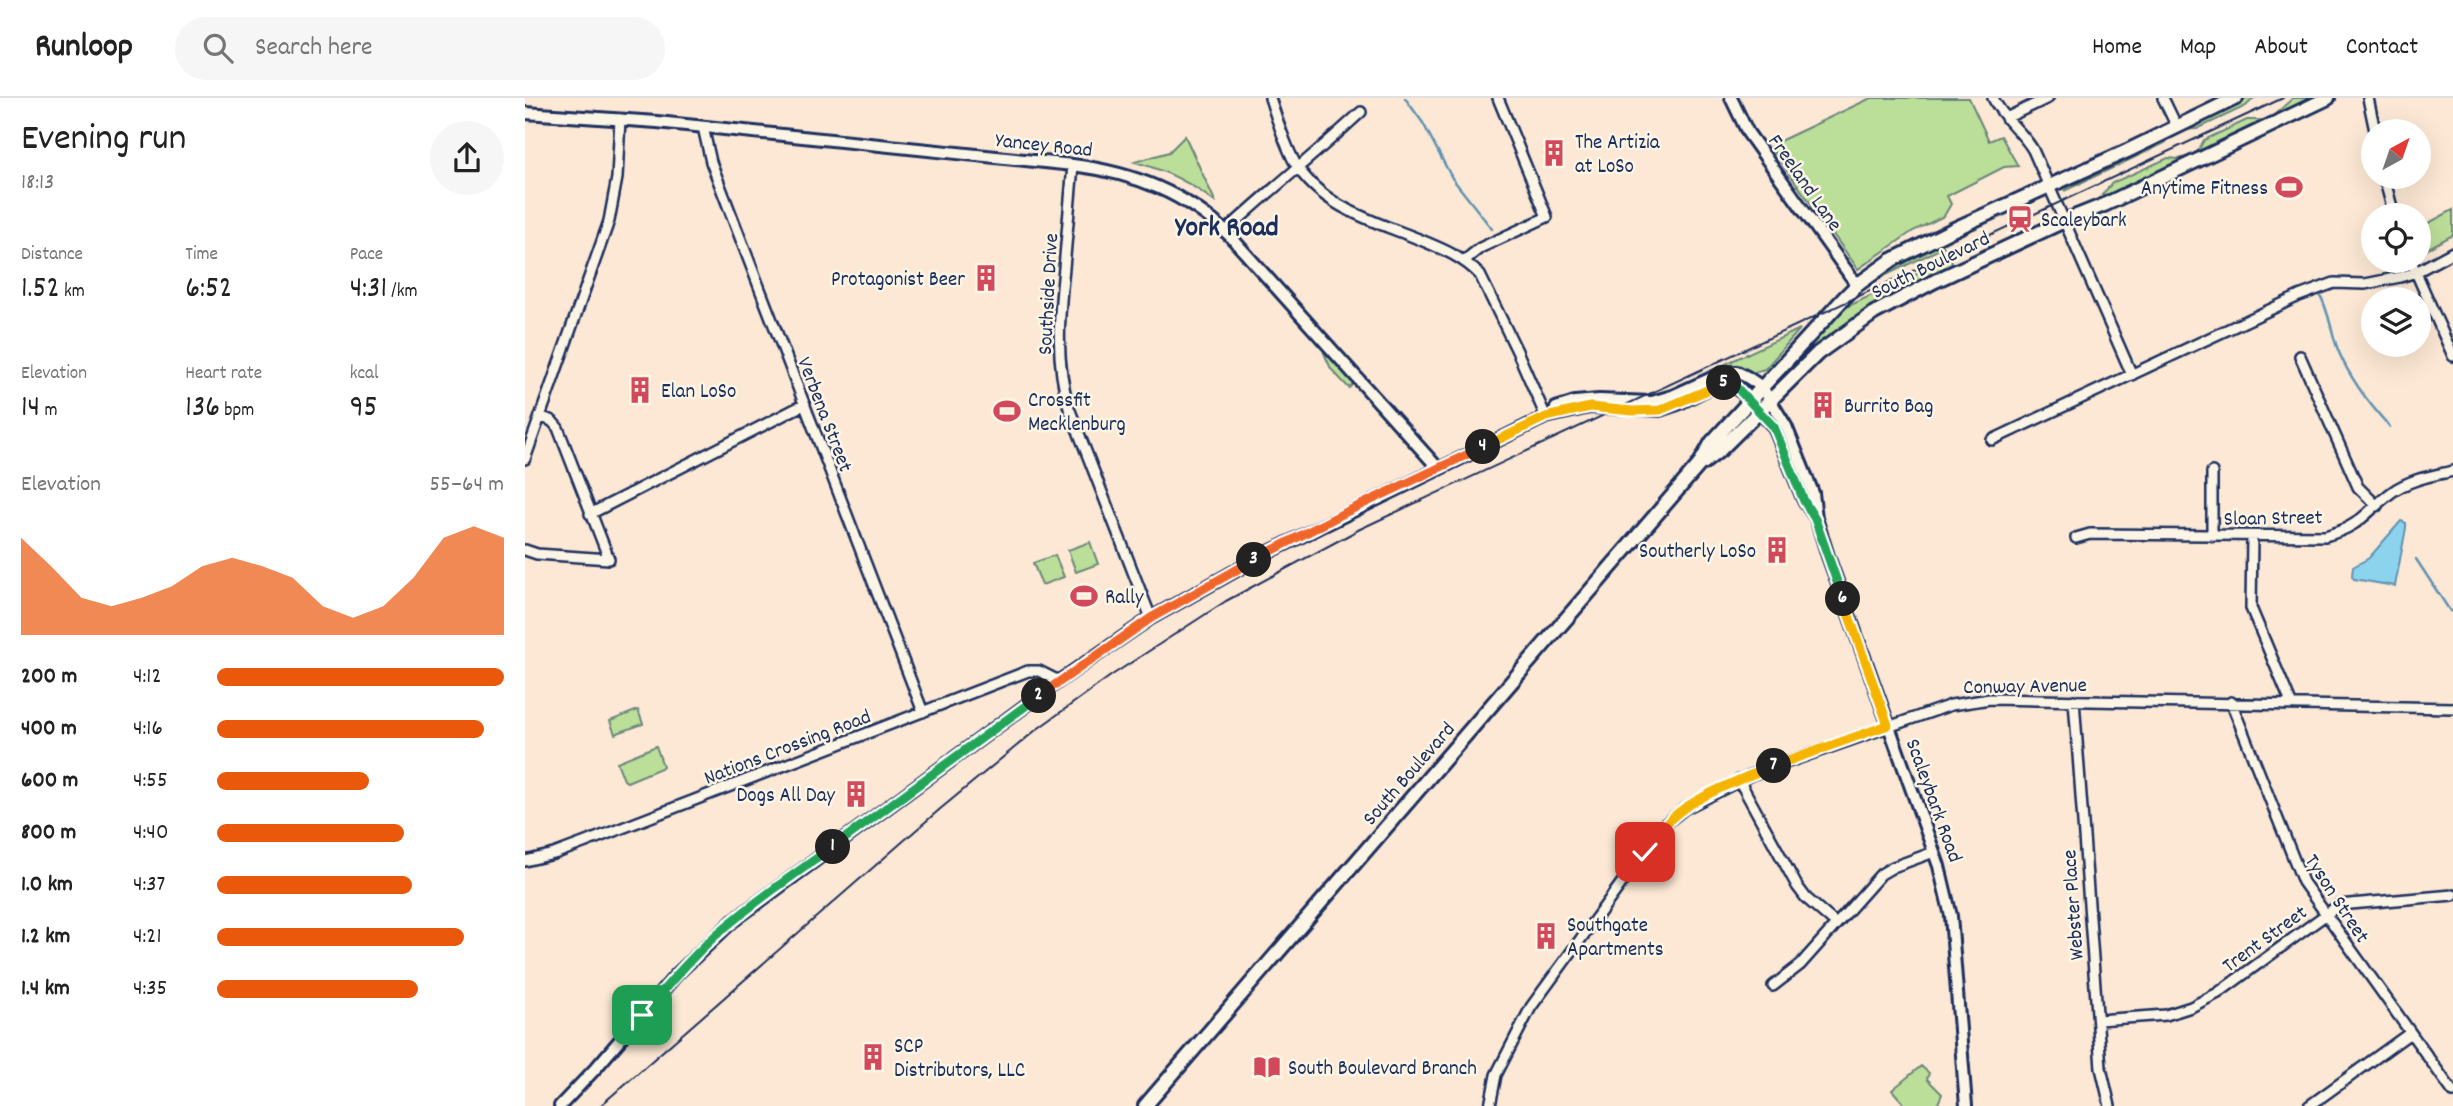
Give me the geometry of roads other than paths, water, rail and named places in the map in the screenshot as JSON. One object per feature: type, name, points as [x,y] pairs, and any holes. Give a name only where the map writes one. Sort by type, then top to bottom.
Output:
[{"type":"main road","name":"South Boulevard","points":[[1145,1106],[1699,465],[1712,442],[1819,323],[1857,285],[1892,260],[1910,251],[2236,98]]},
{"type":"main road","name":"South Boulevard","points":[[1699,465],[1720,450],[1818,353],[1874,313],[1935,281],[2104,205],[2328,98]]},
{"type":"street","points":[[1270,98],[1287,147],[1297,166],[1321,192],[1347,210],[1465,260],[1480,275],[1546,417]]},
{"type":"street","points":[[1465,260],[1480,248],[1548,218],[1498,98]]},
{"type":"street","name":"Freeland Lane","points":[[1731,98],[1754,141],[1857,285]]},
{"type":"street","points":[[1993,98],[2006,118],[2030,144],[2132,375]]},
{"type":"street","points":[[2006,118],[2048,98]]},
{"type":"street","points":[[2163,98],[2177,127]]},
{"type":"street","points":[[2368,98],[2372,119]]},
{"type":"street","points":[[1226,231],[1361,112]]},
{"type":"street","name":"Yancey Road","points":[[525,113],[620,119],[1073,165],[1114,171],[1151,183],[1194,206],[1226,231],[1438,468]]},
{"type":"street","points":[[525,459],[609,221],[617,178],[620,119]]},
{"type":"street","name":"Verbena Street","points":[[703,127],[711,162],[923,712]]},
{"type":"street","name":"Southside Drive","points":[[1073,165],[1059,325],[1059,361],[1072,416],[1151,618]]},
{"type":"street","points":[[2431,264],[2453,252]]},
{"type":"street","points":[[1992,440],[2275,307],[2334,283],[2387,281],[2413,273]]},
{"type":"street","points":[[2416,273],[2453,356]]},
{"type":"street","points":[[2300,356],[2358,487],[2377,506]]},
{"type":"street","points":[[560,1106],[603,1061],[677,974],[733,921],[1059,681],[1151,618],[1266,553],[1546,417],[1556,408],[1575,402],[1599,400],[1630,403],[1661,400],[1725,372],[1737,372],[1762,387]]},
{"type":"street","name":"Scaleybark Road","points":[[1546,417],[1590,407],[1632,411],[1660,410],[1727,382],[1750,400],[1774,427],[1804,501],[1815,519],[1934,852],[1951,916],[1966,1106]]},
{"type":"street","name":"Scaleybark Road","points":[[1762,387],[1786,426],[1813,493],[1815,519]]},
{"type":"street","points":[[590,514],[805,404]]},
{"type":"street","points":[[525,550],[537,554],[609,559],[558,428],[552,421],[540,416]]},
{"type":"street","name":"Sloan Street","points":[[2076,538],[2090,534],[2325,536],[2359,522],[2405,485],[2453,471]]},
{"type":"street","points":[[2212,472],[2212,536]]},
{"type":"street","points":[[2252,537],[2251,608],[2291,703]]},
{"type":"street","name":"Nations Crossing Road","points":[[525,861],[574,846],[1034,670],[1059,681]]},
{"type":"street","name":"Conway Avenue","points":[[1490,1106],[1496,1075],[1531,1007],[1664,825],[1684,809],[1739,780],[1888,725],[1970,700],[2231,702],[2453,708]]},
{"type":"street","name":"Webster Place","points":[[2074,700],[2101,1068],[2110,1106]]},
{"type":"street","name":"Tyson Street","points":[[2231,702],[2293,863],[2303,882],[2453,1092]]},
{"type":"street","points":[[1739,780],[1797,886],[1806,898],[1836,924]]},
{"type":"street","points":[[1773,986],[1800,965],[1881,874],[1934,852]]},
{"type":"street","name":"Trent Street","points":[[2098,1020],[2166,1015],[2191,1007],[2218,993],[2339,905],[2453,895]]},
{"type":"street","points":[[2309,1106],[2410,1033]]},
{"type":"water","points":[[2401,521],[2406,523],[2406,528],[2395,586],[2354,579],[2353,567],[2369,558]]},
{"type":"waterway","points":[[1405,98],[1423,123],[1452,178],[1492,229]]},
{"type":"waterway","points":[[2319,293],[2348,371],[2367,400],[2390,427]]},
{"type":"waterway","points":[[2416,559],[2450,611],[2453,611]]},
{"type":"tram line","points":[[600,1106],[939,810],[1036,730],[1112,675],[1226,601],[1360,529],[2283,98]]},
{"type":"place","name":"The Artizia at LoSo","points":[[1554,153]]},
{"type":"place","name":"Anytime Fitness","points":[[2289,187]]},
{"type":"place","name":"Scaleybark","points":[[2020,219]]},
{"type":"place","name":"Protagonist Beer","points":[[986,278]]},
{"type":"place","name":"Elan LoSo","points":[[640,390]]},
{"type":"place","name":"Burrito Bag","points":[[1823,405]]},
{"type":"place","name":"Crossfit Mecklenburg","points":[[1007,411]]},
{"type":"place","name":"Southerly LoSo","points":[[1777,550]]},
{"type":"place","name":"Rally","points":[[1084,596]]},
{"type":"place","name":"Dogs All Day","points":[[856,794]]},
{"type":"place","name":"Southgate Apartments","points":[[1546,936]]},
{"type":"place","name":"SCP Distributors, LLC","points":[[873,1057]]},
{"type":"place","name":"South Boulevard Branch","points":[[1267,1067]]},
{"type":"district","name":"York Road","points":[[1227,225]]}]
